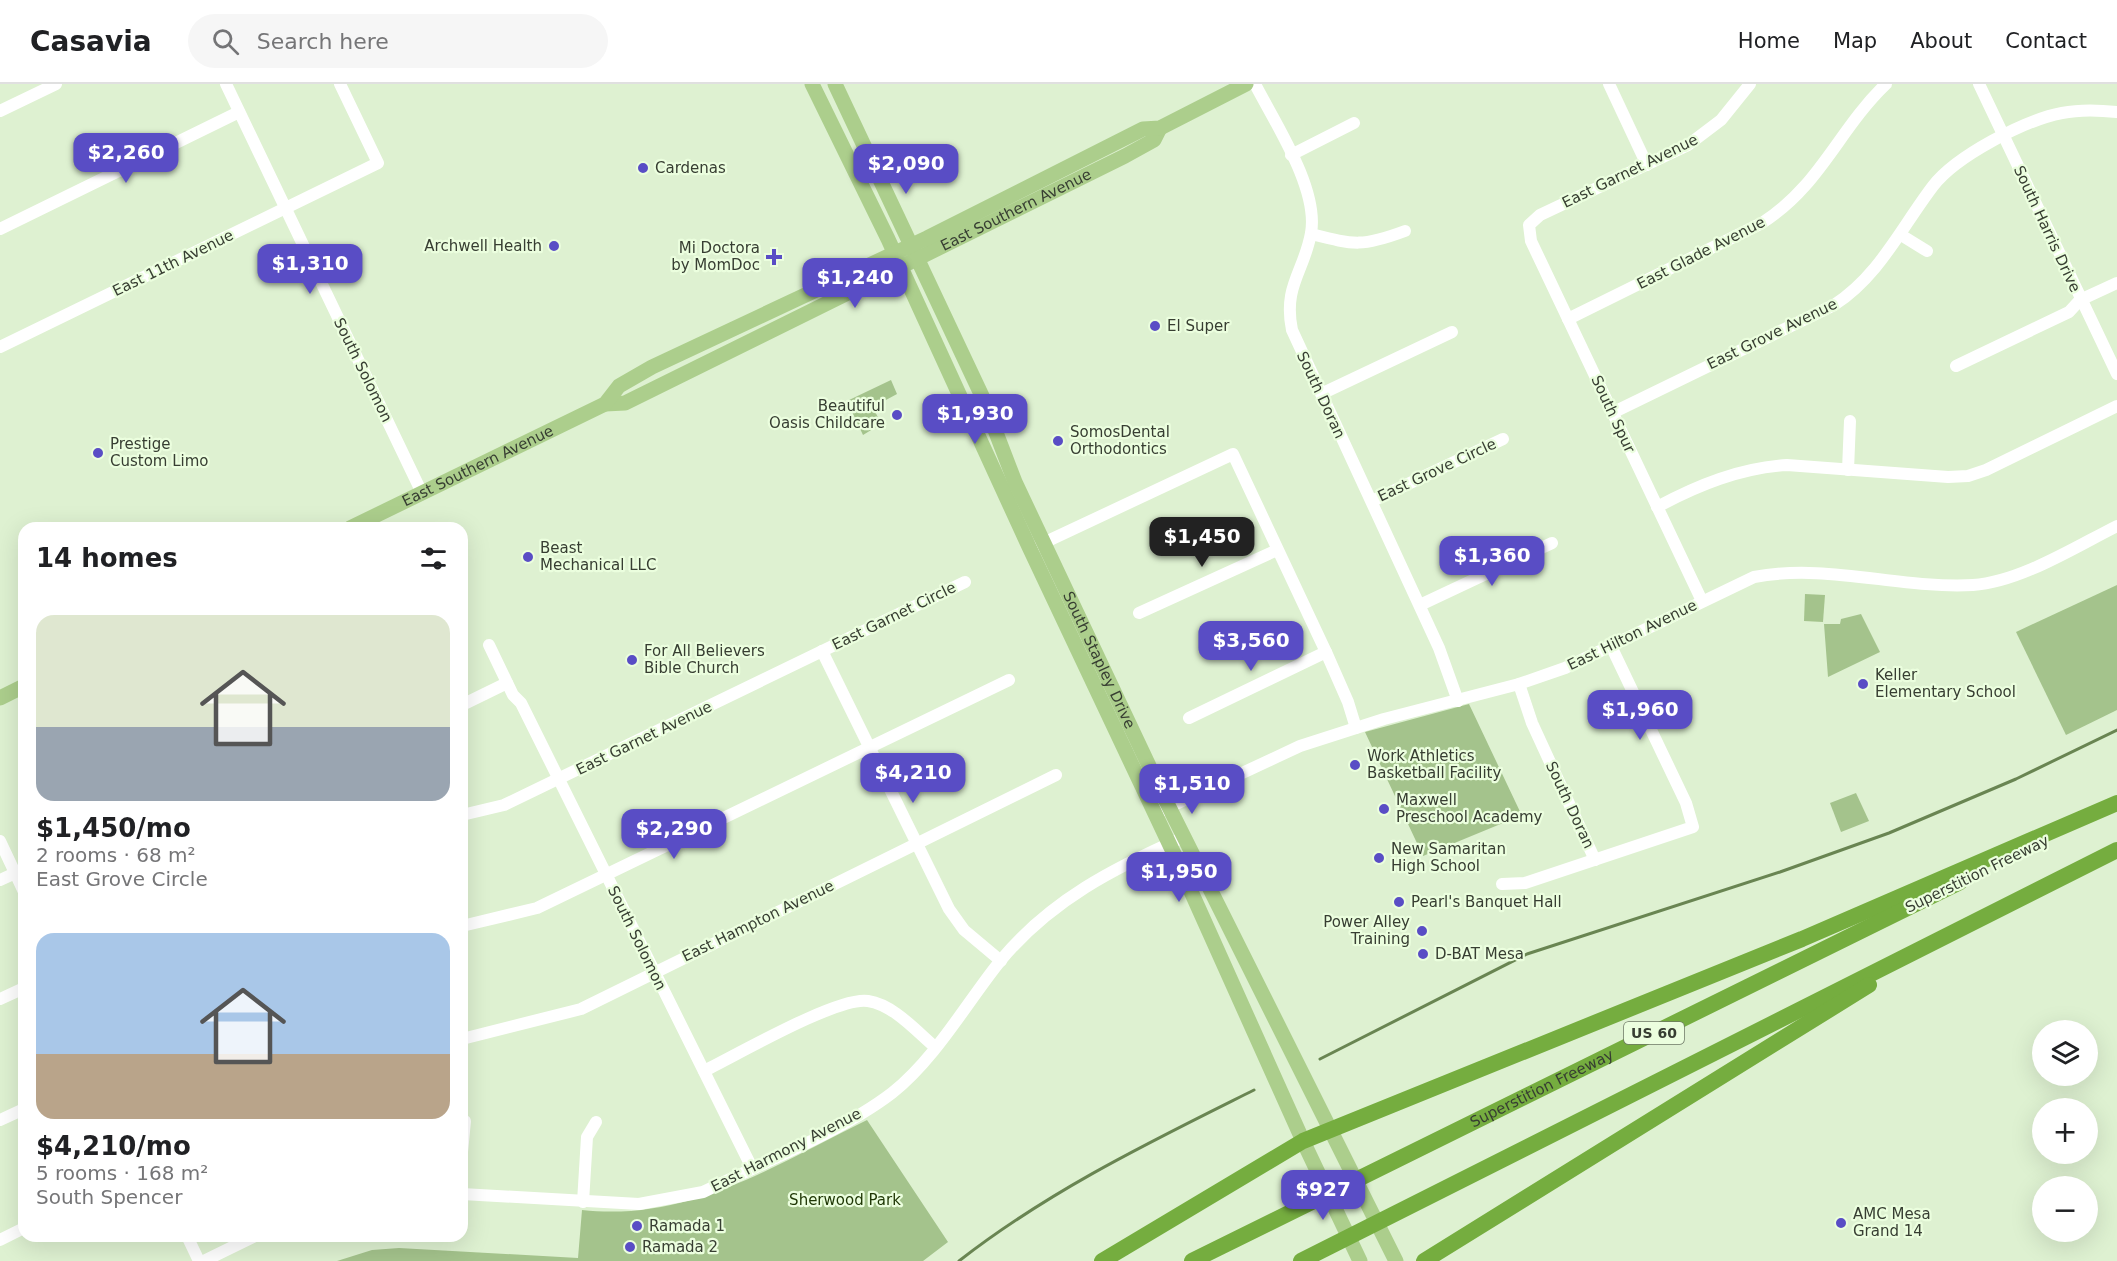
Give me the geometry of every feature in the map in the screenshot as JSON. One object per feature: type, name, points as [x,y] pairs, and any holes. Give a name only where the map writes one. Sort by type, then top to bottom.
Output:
[{"type":"highway","points":[[1102,1261],[1302,1141],[1802,939],[2117,804]]},
{"type":"highway","name":"Superstition Freeway","points":[[1192,1261],[2117,804]]},
{"type":"highway","name":"US 60","points":[[1301,1261],[2117,850]]},
{"type":"highway","points":[[1424,1261],[1970,923]]},
{"type":"main road","name":"East Southern Avenue","points":[[605,404],[619,386],[627,381],[911,245],[1143,129],[1160,128],[1246,84]]},
{"type":"main road","name":"South Stapley Drive","points":[[825,86],[853,124],[982,396],[1037,546],[1302,1141],[1360,1261]]},
{"type":"main road","name":"South Stapley Drive","points":[[825,86],[901,269],[964,402],[1170,807],[1235,942],[1343,1151],[1393,1255]]},
{"type":"main road","name":"East Southern Avenue","points":[[364,522],[605,404],[625,403],[901,269],[1154,140],[1160,128]]},
{"type":"main road","points":[[1079,179],[1081,172],[1114,149],[1122,140]]},
{"type":"main road","points":[[739,348],[740,341],[747,334],[778,318],[788,303]]},
{"type":"main road","points":[[668,382],[679,369],[731,342],[731,330]]},
{"type":"main road","points":[[964,402],[977,411],[993,441],[999,440]]},
{"type":"main road","points":[[0,698],[18,689]]},
{"type":"main road","points":[[1194,897],[1211,912],[1225,937],[1235,942]]},
{"type":"main road","points":[[1218,949],[1231,951],[1249,985],[1259,989]]},
{"type":"street","points":[[0,111],[56,84]]},
{"type":"street","name":"South Solomon","points":[[226,84],[422,494]]},
{"type":"street","name":"East 11th Avenue","points":[[0,347],[378,163],[340,84]]},
{"type":"street","name":"South Doran","points":[[1255,84],[1312,201],[1311,234],[1293,281],[1289,310],[1296,342],[1420,605],[1439,648],[1458,701]]},
{"type":"street","points":[[1609,84],[1647,165]]},
{"type":"street","name":"East Garnet Avenue","points":[[1529,225],[1539,215],[1688,146],[1706,133],[1734,106],[1750,84]]},
{"type":"street","name":"East Glade Avenue","points":[[1568,319],[1762,223],[1779,212],[1809,185],[1870,99],[1886,84]]},
{"type":"street","name":"South Harris Drive","points":[[1978,84],[2117,374]]},
{"type":"street","name":"East Grove Avenue","points":[[1612,413],[1834,305],[1864,280],[1901,235],[1942,176],[1972,152],[2061,113],[2079,110],[2117,112]]},
{"type":"street","points":[[0,229],[239,112]]},
{"type":"street","points":[[1291,155],[1354,123]]},
{"type":"street","name":"South Spur","points":[[1529,225],[1531,241],[1702,601]]},
{"type":"street","points":[[1311,234],[1354,245],[1375,242],[1405,231]]},
{"type":"street","points":[[1901,235],[1927,251]]},
{"type":"street","points":[[1956,366],[2068,312],[2080,300],[2117,283]]},
{"type":"street","points":[[1321,394],[1452,332]]},
{"type":"street","points":[[1657,507],[1707,483],[1767,466],[1947,477],[1968,476],[1986,470],[2117,406]]},
{"type":"street","points":[[1848,470],[1850,421]]},
{"type":"street","name":"East Grove Circle","points":[[1372,501],[1503,439]]},
{"type":"street","points":[[1037,546],[1233,454],[1326,652],[1348,702],[1356,728]]},
{"type":"street","name":"East Hilton Avenue","points":[[1155,814],[1300,746],[1356,728],[1519,684],[1565,668],[1754,577],[1784,571],[1973,585],[2011,576],[2117,526]]},
{"type":"street","points":[[1420,605],[1552,543]]},
{"type":"street","points":[[1139,613],[1277,550]]},
{"type":"street","name":"East Garnet Circle","points":[[822,651],[966,582]]},
{"type":"street","name":"South Solomon","points":[[489,645],[507,683],[521,703],[752,1168]]},
{"type":"street","points":[[1502,884],[1525,884],[1693,827],[1686,802],[1611,646]]},
{"type":"street","points":[[822,651],[944,899],[964,930],[1001,961]]},
{"type":"street","name":"East Garnet Avenue","points":[[468,813],[504,804],[822,651]]},
{"type":"street","points":[[1189,718],[1326,652]]},
{"type":"street","points":[[468,925],[537,908],[1009,680]]},
{"type":"street","points":[[468,702],[507,683]]},
{"type":"street","name":"South Doran","points":[[1519,684],[1532,723],[1595,860]]},
{"type":"street","name":"East Hampton Avenue","points":[[468,1037],[581,1008],[1056,775]]},
{"type":"street","name":"East Harmony Avenue","points":[[468,1194],[639,1204],[703,1192],[752,1168],[862,1113],[893,1092],[935,1047],[1001,961],[1042,917],[1064,899],[1116,868],[1184,837]]},
{"type":"street","points":[[0,841],[18,869]]},
{"type":"street","points":[[0,880],[18,871]]},
{"type":"street","points":[[0,999],[18,991]]},
{"type":"street","points":[[704,1071],[832,1008],[866,1000],[891,1010],[935,1047]]},
{"type":"street","points":[[0,1120],[18,1112]]},
{"type":"street","points":[[583,1202],[587,1137],[596,1122]]},
{"type":"street","points":[[0,1240],[18,1231]]},
{"type":"street","points":[[190,1242],[199,1261]]},
{"type":"street","points":[[204,1261],[243,1242]]},
{"type":"green space","points":[[891,380],[897,394],[873,407],[881,424],[863,435],[847,401]]},
{"type":"green space","points":[[2117,585],[2117,710],[2066,735],[2016,632]]},
{"type":"green space","points":[[1805,594],[1825,595],[1823,622],[1804,621]]},
{"type":"green space","points":[[1861,614],[1880,652],[1828,677],[1824,624],[1840,624],[1841,619]]},
{"type":"green space","points":[[1469,704],[1524,820],[1503,823],[1423,856],[1365,732]]},
{"type":"green space","points":[[1856,793],[1869,821],[1841,832],[1830,803]]},
{"type":"green space","name":"Sherwood Park","points":[[867,1120],[948,1242],[923,1261],[337,1261],[372,1250],[399,1248],[578,1258],[582,1210],[621,1211],[659,1207],[695,1199],[765,1171]]},
{"type":"waterway","points":[[1320,1059],[1527,954],[1780,872],[1889,833],[2016,779],[2117,730]]},
{"type":"waterway","points":[[959,1261],[994,1235],[1065,1189],[1254,1090]]},
{"type":"place","name":"Cardenas","points":[[643,168]]},
{"type":"place","name":"Archwell Health","points":[[554,246]]},
{"type":"place","name":"Mi Doctora by MomDoc","points":[[774,257]]},
{"type":"place","name":"El Super","points":[[1155,326]]},
{"type":"place","name":"Beautiful Oasis Childcare","points":[[897,415]]},
{"type":"place","name":"SomosDental Orthodontics","points":[[1058,441]]},
{"type":"place","name":"Prestige Custom Limo","points":[[98,453]]},
{"type":"place","name":"Beast Mechanical LLC","points":[[528,557]]},
{"type":"place","name":"For All Believers Bible Church","points":[[632,660]]},
{"type":"place","name":"Keller Elementary School","points":[[1863,684]]},
{"type":"place","name":"Work Athletics Basketball Facility","points":[[1355,765]]},
{"type":"place","name":"Maxwell Preschool Academy","points":[[1384,809]]},
{"type":"place","name":"New Samaritan High School","points":[[1379,858]]},
{"type":"place","name":"Pearl's Banquet Hall","points":[[1399,902]]},
{"type":"place","name":"Power Alley Training","points":[[1422,931]]},
{"type":"place","name":"D-BAT Mesa","points":[[1423,954]]},
{"type":"place","name":"AMC Mesa Grand 14","points":[[1841,1223]]},
{"type":"place","name":"Ramada 1","points":[[637,1226]]},
{"type":"place","name":"Ramada 2","points":[[630,1247]]}]
